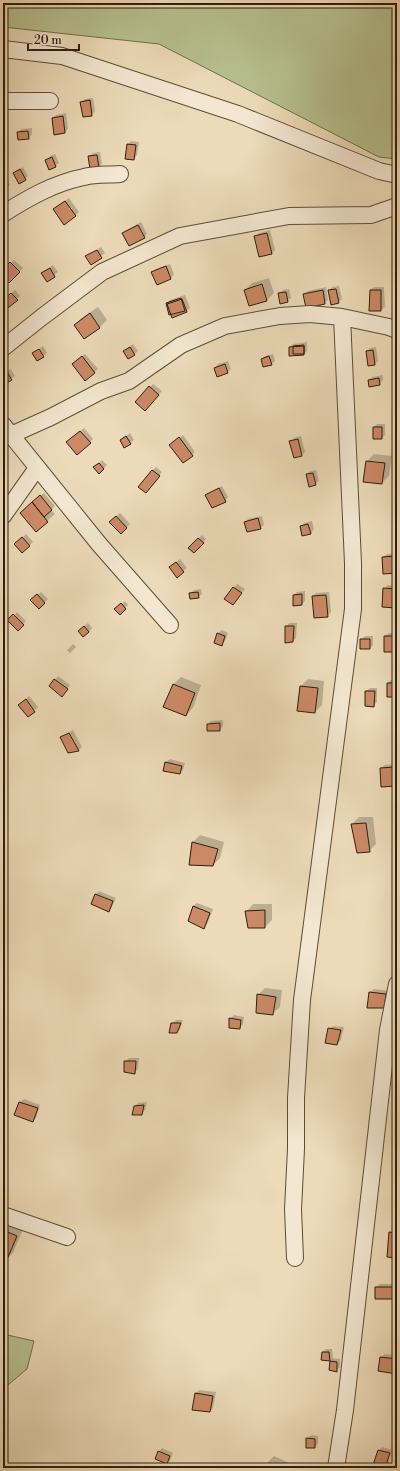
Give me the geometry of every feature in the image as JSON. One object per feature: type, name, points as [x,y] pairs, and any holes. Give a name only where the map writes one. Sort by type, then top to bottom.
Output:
[{"type":"street","points":[[3,49],[62,56],[238,114],[379,171],[397,175]]},
{"type":"street","points":[[3,101],[50,101]]},
{"type":"street","points":[[3,214],[27,198],[84,176],[120,174]]},
{"type":"street","points":[[3,348],[102,272],[180,236],[289,216],[371,215],[397,206]]},
{"type":"street","points":[[170,625],[99,544],[7,430],[52,417],[102,391],[129,381],[181,345],[225,326],[280,316],[310,314],[342,317],[397,330]]},
{"type":"street","points":[[295,1258],[293,1209],[296,1149],[296,1098],[302,1000],[353,610],[353,563],[342,317]]},
{"type":"street","points":[[3,516],[37,468]]},
{"type":"street","points":[[336,1468],[345,1410],[388,1030],[397,984]]},
{"type":"street","points":[[3,1215],[67,1237]]},
{"type":"green space","points":[[3,3],[397,3],[397,159],[379,157],[159,44],[3,27]]},
{"type":"green space","points":[[3,1334],[34,1341],[27,1369],[3,1389]]},
{"type":"building","points":[[90,100],[92,116],[83,117],[80,102]]},
{"type":"building","points":[[63,116],[65,133],[54,135],[52,118]]},
{"type":"building","points":[[28,131],[29,139],[18,140],[17,132]]},
{"type":"building","points":[[127,144],[136,145],[134,160],[125,159]]},
{"type":"building","points":[[97,155],[99,168],[90,169],[88,156]]},
{"type":"building","points":[[52,157],[56,167],[49,170],[45,160]]},
{"type":"building","points":[[20,169],[26,180],[19,184],[13,173]]},
{"type":"building","points":[[65,201],[76,216],[64,225],[53,209]]},
{"type":"building","points":[[138,225],[145,238],[129,246],[122,233]]},
{"type":"building","points":[[267,233],[272,254],[259,257],[254,236]]},
{"type":"building","points":[[97,250],[102,258],[91,265],[85,256]]},
{"type":"building","points":[[10,262],[20,272],[9,283],[3,277],[3,269]]},
{"type":"building","points":[[166,266],[171,279],[157,285],[151,272]]},
{"type":"building","points":[[50,268],[55,277],[47,282],[41,273]]},
{"type":"building","points":[[262,284],[267,301],[249,306],[244,290]]},
{"type":"building","points":[[336,289],[339,303],[331,305],[328,290]]},
{"type":"building","points":[[323,290],[325,304],[306,308],[303,294]]},
{"type":"building","points":[[370,290],[381,290],[381,311],[369,311]]},
{"type":"building","points":[[286,292],[288,302],[280,304],[278,293]]},
{"type":"building","points":[[11,293],[18,300],[4,311],[3,300]]},
{"type":"building","points":[[181,298],[185,311],[169,315],[166,303]]},
{"type":"building","points":[[182,299],[187,312],[172,318],[167,304]]},
{"type":"building","points":[[90,313],[100,328],[84,339],[74,325]]},
{"type":"building","points":[[304,345],[304,354],[293,354],[293,346]]},
{"type":"building","points":[[304,346],[304,355],[289,356],[289,347]]},
{"type":"building","points":[[130,347],[135,355],[128,359],[123,351]]},
{"type":"building","points":[[39,349],[44,357],[37,361],[32,353]]},
{"type":"building","points":[[373,350],[375,365],[368,366],[366,351]]},
{"type":"building","points":[[82,356],[95,373],[85,381],[72,364]]},
{"type":"building","points":[[269,356],[272,365],[263,367],[261,359]]},
{"type":"building","points":[[225,364],[228,373],[217,377],[214,368]]},
{"type":"building","points":[[7,372],[12,380],[3,385],[3,374]]},
{"type":"building","points":[[379,378],[380,385],[369,387],[368,380]]},
{"type":"building","points":[[149,386],[159,395],[145,411],[135,402]]},
{"type":"building","points":[[373,427],[382,427],[382,439],[373,439]]},
{"type":"building","points":[[80,431],[91,443],[77,455],[66,442]]},
{"type":"building","points":[[126,436],[131,444],[124,448],[120,440]]},
{"type":"building","points":[[179,437],[193,456],[183,463],[169,445]]},
{"type":"building","points":[[298,439],[302,456],[294,458],[289,441]]},
{"type":"building","points":[[366,461],[385,463],[382,484],[363,482]]},
{"type":"building","points":[[99,463],[104,469],[99,474],[93,467]]},
{"type":"building","points":[[152,470],[160,476],[146,493],[138,487]]},
{"type":"building","points":[[313,473],[316,485],[309,487],[306,474]]},
{"type":"building","points":[[219,488],[226,502],[212,508],[205,495]]},
{"type":"building","points":[[40,495],[52,510],[44,517],[32,502]]},
{"type":"building","points":[[32,502],[48,522],[36,532],[20,513]]},
{"type":"building","points":[[116,516],[127,528],[121,534],[109,522]]},
{"type":"building","points":[[258,518],[261,529],[247,532],[244,522]]},
{"type":"building","points":[[308,524],[311,534],[302,536],[300,526]]},
{"type":"building","points":[[22,537],[30,546],[22,553],[14,544]]},
{"type":"building","points":[[198,538],[204,543],[194,553],[188,548]]},
{"type":"building","points":[[397,556],[397,573],[383,574],[382,557]]},
{"type":"building","points":[[176,562],[184,572],[177,578],[169,567]]},
{"type":"building","points":[[233,587],[242,593],[233,605],[224,599]]},
{"type":"building","points":[[383,588],[397,589],[396,608],[382,607]]},
{"type":"building","points":[[198,592],[199,598],[190,599],[189,593]]},
{"type":"building","points":[[37,594],[45,603],[39,609],[30,600]]},
{"type":"building","points":[[302,594],[302,605],[293,606],[293,595]]},
{"type":"building","points":[[326,595],[328,617],[314,618],[312,596]]},
{"type":"building","points":[[121,603],[126,609],[120,615],[114,609]]},
{"type":"building","points":[[13,614],[24,625],[18,631],[7,620]]},
{"type":"building","points":[[84,626],[89,632],[83,637],[78,631]]},
{"type":"building","points":[[285,626],[294,626],[293,642],[285,643]]},
{"type":"building","points":[[217,633],[225,636],[222,646],[214,643]]},
{"type":"building","points":[[384,636],[395,636],[396,652],[384,652]]},
{"type":"building","points":[[360,639],[370,639],[370,649],[360,649]]},
{"type":"building","points":[[54,679],[68,689],[62,697],[49,686]]},
{"type":"building","points":[[387,683],[397,683],[397,697],[387,697]]},
{"type":"building","points":[[173,684],[195,693],[186,716],[163,707]]},
{"type":"building","points":[[300,686],[318,688],[315,713],[297,711]]},
{"type":"building","points":[[365,691],[375,691],[374,707],[365,706]]},
{"type":"building","points":[[26,699],[35,712],[28,717],[18,705]]},
{"type":"building","points":[[220,723],[220,731],[207,731],[207,724]]},
{"type":"building","points":[[69,733],[79,751],[68,753],[60,737]]},
{"type":"building","points":[[165,762],[182,766],[180,774],[163,771]]},
{"type":"building","points":[[395,767],[395,786],[381,787],[380,768]]},
{"type":"building","points":[[366,823],[370,852],[357,853],[351,824]]},
{"type":"building","points":[[192,842],[218,849],[213,866],[189,865]]},
{"type":"building","points":[[95,894],[113,901],[109,912],[91,904]]},
{"type":"building","points":[[193,906],[210,913],[204,929],[188,921]]},
{"type":"building","points":[[265,910],[265,928],[248,928],[245,911]]},
{"type":"building","points":[[369,992],[386,994],[384,1008],[367,1008]]},
{"type":"building","points":[[257,994],[276,997],[273,1015],[256,1013]]},
{"type":"building","points":[[229,1018],[241,1020],[240,1029],[229,1028]]},
{"type":"building","points":[[171,1023],[181,1023],[177,1033],[169,1033]]},
{"type":"building","points":[[328,1028],[341,1030],[337,1045],[325,1043]]},
{"type":"building","points":[[124,1061],[136,1061],[135,1074],[124,1072]]},
{"type":"building","points":[[19,1102],[38,1108],[33,1122],[14,1115]]},
{"type":"building","points":[[144,1105],[142,1115],[132,1115],[134,1106]]},
{"type":"building","points":[[3,1230],[17,1236],[6,1262],[3,1260]]},
{"type":"building","points":[[389,1232],[397,1233],[397,1258],[387,1257]]},
{"type":"building","points":[[375,1287],[393,1287],[393,1299],[375,1299]]},
{"type":"building","points":[[322,1352],[329,1352],[330,1361],[321,1360]]},
{"type":"building","points":[[380,1357],[397,1359],[397,1374],[378,1371]]},
{"type":"building","points":[[330,1361],[337,1362],[337,1372],[329,1370]]},
{"type":"building","points":[[195,1393],[213,1396],[210,1412],[192,1410]]},
{"type":"building","points":[[306,1438],[315,1439],[315,1448],[306,1448]]},
{"type":"building","points":[[378,1450],[390,1453],[385,1468],[372,1468]]},
{"type":"building","points":[[158,1451],[170,1456],[167,1464],[155,1459]]}]
